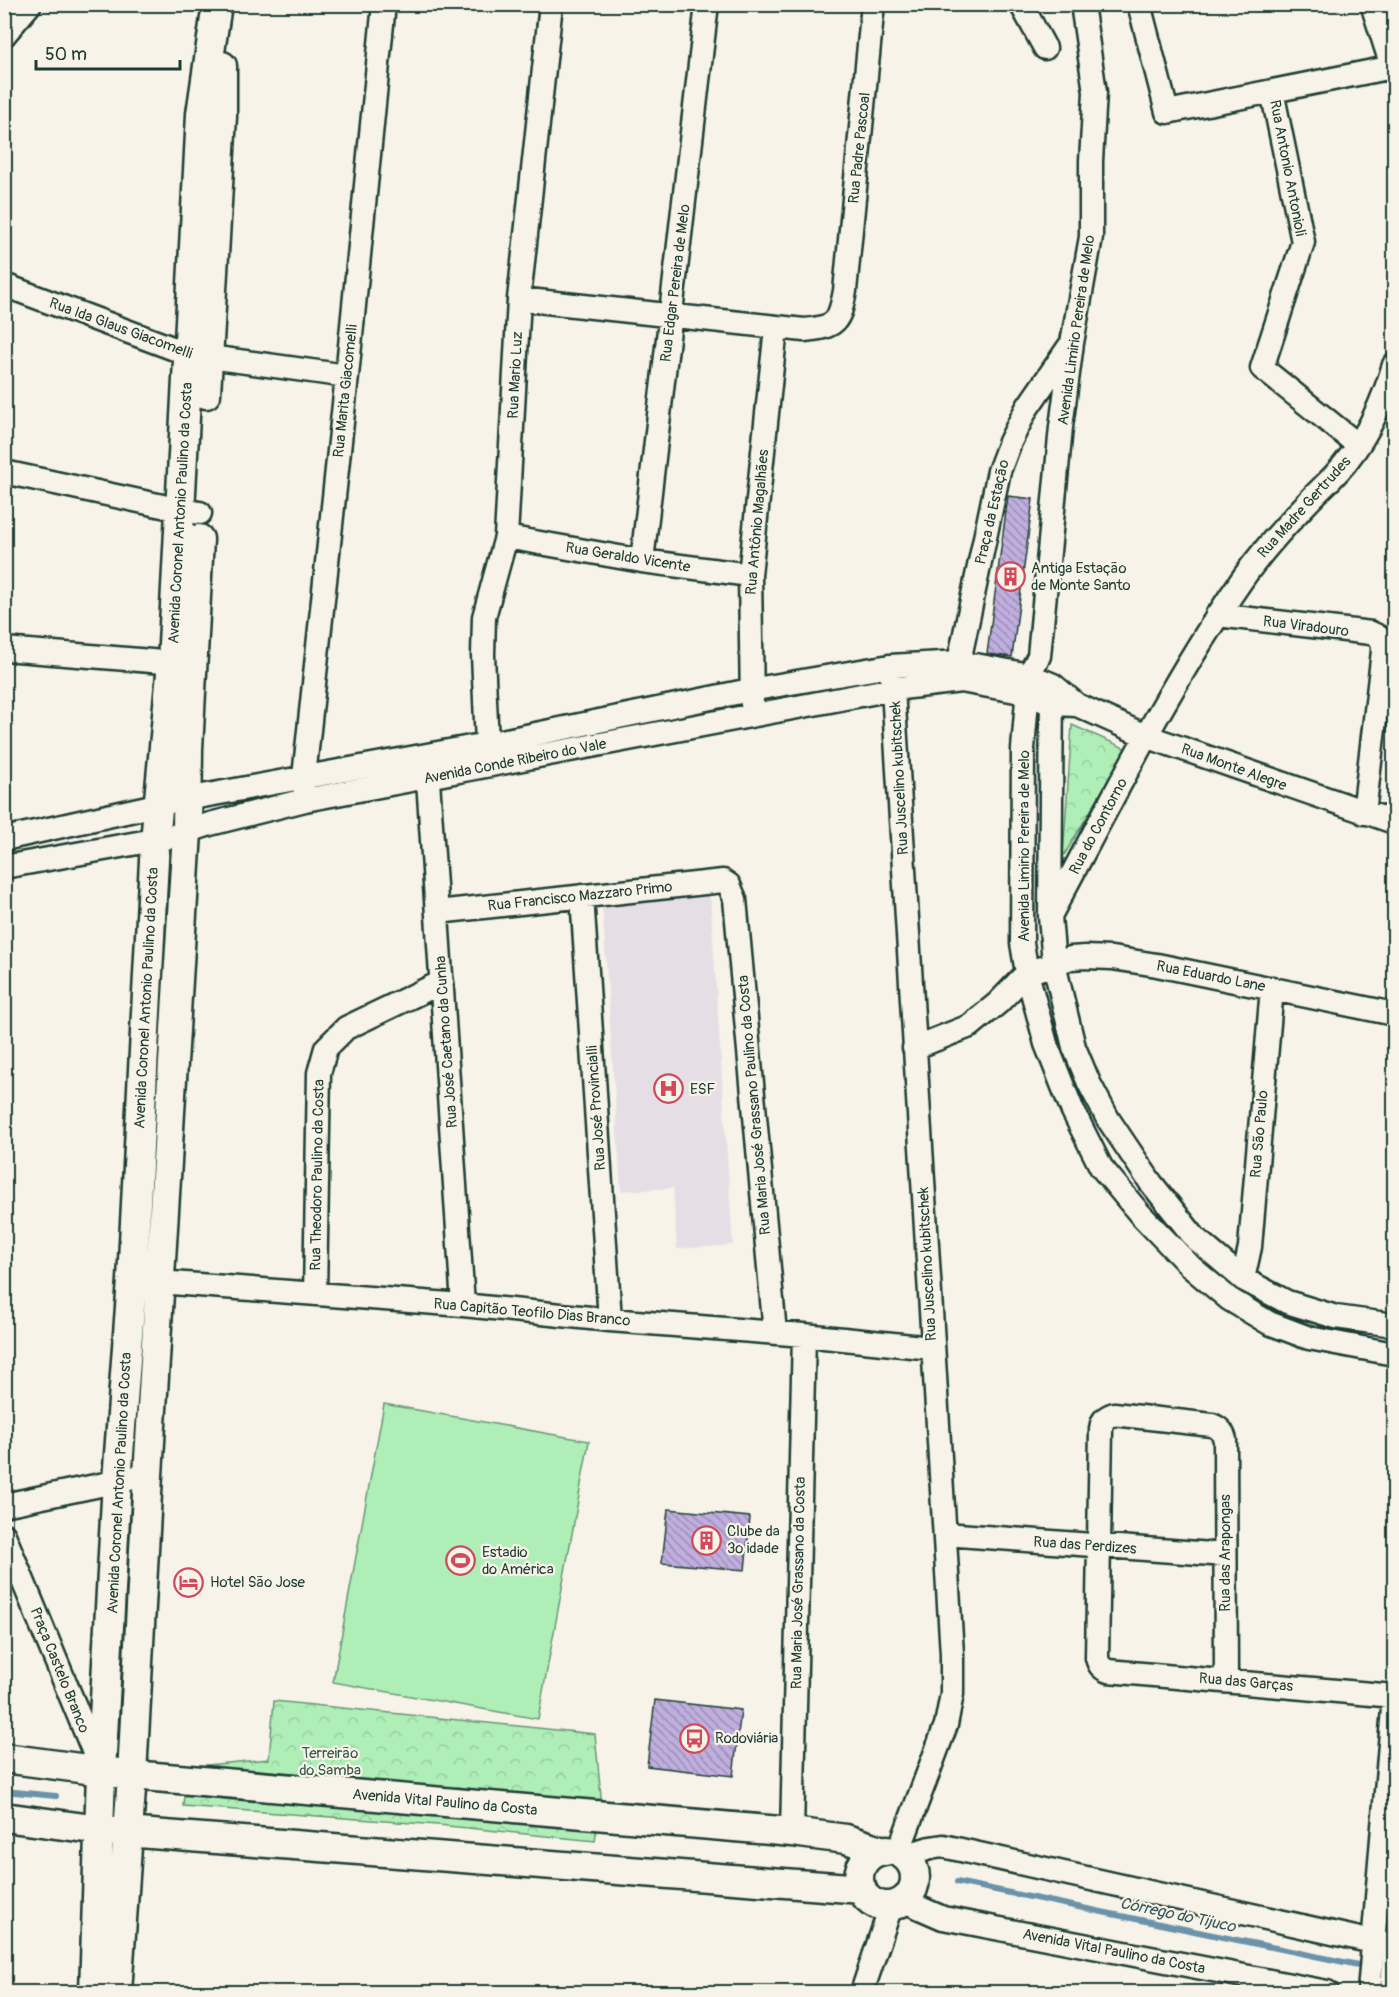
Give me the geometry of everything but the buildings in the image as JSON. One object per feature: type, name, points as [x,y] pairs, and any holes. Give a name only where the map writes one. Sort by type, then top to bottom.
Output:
[{"type":"street","points":[[4,35],[30,4]]},
{"type":"street","name":"Avenida Coronel Antonio Paulino da Costa","points":[[117,1992],[129,1832],[187,832],[188,799],[182,664],[218,4]]},
{"type":"street","name":"Rua Marita Giacomelli","points":[[305,800],[304,777],[384,4]]},
{"type":"street","name":"Rua Mario Luz","points":[[489,754],[483,655],[484,617],[506,537],[519,299],[551,4]]},
{"type":"street","name":"Rua Edgar Pereira de Melo","points":[[642,561],[707,4]]},
{"type":"street","name":"Rua Padre Pascoal","points":[[519,299],[776,328],[822,329],[834,323],[841,311],[845,291],[873,4]]},
{"type":"street","points":[[1021,4],[1045,48]]},
{"type":"street","name":"Avenida Limirio Pereira de Melo","points":[[1082,4],[1095,92],[1091,161],[1091,237],[1072,343],[1023,749],[1022,942],[1027,973],[1046,1044],[1072,1109],[1101,1167],[1140,1214],[1191,1267],[1229,1299],[1269,1323],[1309,1338],[1395,1354]]},
{"type":"street","points":[[1139,4],[1167,112],[1394,70],[1372,4]]},
{"type":"street","name":"Rua Antonio Antonioli","points":[[1272,91],[1303,242],[1262,368],[1358,445]]},
{"type":"street","name":"Rua Ida Glaus Giacomelli","points":[[4,285],[198,356],[347,376]]},
{"type":"street","name":"Rua Antônio Magalhães","points":[[753,717],[750,690],[750,575],[776,328]]},
{"type":"street","name":"Praça da Estação","points":[[960,671],[999,471],[1027,408],[1072,343]]},
{"type":"street","name":"Rua Madre Gertrudes","points":[[1146,736],[1217,615],[1244,577],[1284,527],[1349,459],[1383,401],[1395,365]]},
{"type":"street","points":[[4,472],[190,512]]},
{"type":"street","name":"Rua Geraldo Vicente","points":[[506,537],[642,561],[750,575]]},
{"type":"street","name":"Rua Viradouro","points":[[1217,615],[1371,633],[1380,637],[1383,642],[1383,651],[1364,813]]},
{"type":"street","points":[[4,649],[182,664]]},
{"type":"street","name":"Avenida Coronel Antonio Paulino da Costa","points":[[94,1992],[101,1772],[117,1481],[132,1280],[154,841],[157,805],[182,664]]},
{"type":"street","name":"Avenida Conde Ribeiro do Vale","points":[[4,867],[154,841],[305,800],[429,778],[489,754],[750,690],[890,666],[1032,675]]},
{"type":"street","name":"Rua Juscelino kubitschek","points":[[890,666],[952,1654],[952,1694],[946,1725],[895,1853]]},
{"type":"street","name":"Avenida Conde Ribeiro do Vale","points":[[4,839],[157,805],[426,755],[489,754],[753,717],[893,689],[960,671]]},
{"type":"street","name":"Avenida Limirio Pereira de Melo","points":[[1032,675],[1052,694],[1050,916],[1054,964],[1074,1047],[1089,1083],[1108,1119],[1151,1183],[1195,1238],[1243,1279],[1287,1302],[1336,1317],[1395,1325]]},
{"type":"street","name":"Rua Monte Alegre","points":[[1032,675],[1052,694],[1146,736],[1395,822]]},
{"type":"street","name":"Rua do Contorno","points":[[1050,916],[1146,736]]},
{"type":"street","name":"Rua José Caetano da Cunha","points":[[426,755],[463,1305]]},
{"type":"street","points":[[71,824],[76,855]]},
{"type":"street","name":"Rua Francisco Mazzaro Primo","points":[[437,912],[723,880]]},
{"type":"street","name":"Rua Maria José Grassano Paulino da Costa","points":[[723,880],[729,885],[735,899],[775,1333]]},
{"type":"street","name":"Rua José Provincialli","points":[[582,896],[610,1320]]},
{"type":"street","name":"Rua Eduardo Lane","points":[[1027,973],[1071,958],[1112,958],[1157,965],[1395,1014]]},
{"type":"street","points":[[914,1048],[969,1026],[982,1018],[1027,973]]},
{"type":"street","name":"Rua Theodoro Paulino da Costa","points":[[315,1294],[319,1073],[326,1048],[346,1028],[442,982]]},
{"type":"street","name":"Rua São Paulo","points":[[1243,1279],[1250,1247],[1272,988]]},
{"type":"street","name":"Rua Capitão Teofilo Dias Branco","points":[[132,1280],[463,1305],[610,1320],[932,1347]]},
{"type":"street","name":"Rua Maria José Grassano da Costa","points":[[792,1832],[804,1335]]},
{"type":"street","name":"Rua das Arapongas","points":[[1100,1546],[1102,1422],[1107,1416],[1114,1414],[1212,1425],[1223,1432],[1225,1440],[1226,1680]]},
{"type":"street","points":[[4,1505],[148,1474]]},
{"type":"street","name":"Rua das Perdizes","points":[[945,1534],[1225,1555]]},
{"type":"street","name":"Praça Castelo Branco","points":[[4,1535],[101,1772]]},
{"type":"street","name":"Rua das Garças","points":[[1100,1546],[1097,1658],[1100,1666],[1108,1671],[1395,1697]]},
{"type":"street","points":[[111,1611],[142,1613]]},
{"type":"street","points":[[1369,1992],[1380,1946],[1395,1697]]},
{"type":"street","name":"Avenida Vital Paulino da Costa","points":[[4,1758],[132,1775],[792,1832],[846,1839],[895,1853]]},
{"type":"street","points":[[4,1817],[100,1830],[861,1889]]},
{"type":"street","points":[[898,1903],[882,1905],[866,1896],[861,1889],[860,1880],[864,1863],[871,1856],[944,1846],[1380,1946]]},
{"type":"street","points":[[862,1992],[898,1903],[914,1887],[914,1869],[895,1853]]},
{"type":"street","name":"Avenida Vital Paulino da Costa","points":[[898,1903],[943,1918],[1327,1992]]},
{"type":"street","points":[[1392,1992],[1394,1957]]},
{"type":"shaded area","name":"ESF","points":[[710,895],[733,1245],[677,1249],[673,1188],[621,1191],[602,902]]},
{"type":"green space","points":[[1072,725],[1127,749],[1063,857]]},
{"type":"green space","name":"Estadio do América","points":[[384,1404],[589,1441],[538,1719],[333,1682]]},
{"type":"green space","name":"Terreirão do Samba","points":[[274,1701],[595,1734],[601,1796],[595,1841],[438,1825],[183,1806],[187,1767],[269,1759]]},
{"type":"waterway","name":"Córrego do Tijuco","points":[[4,1791],[56,1796]]},
{"type":"waterway","name":"Córrego do Tijuco","points":[[957,1882],[1368,1967]]},
{"type":"place","name":"Antiga Estação de Monte Santo","points":[[1010,577]]},
{"type":"place","name":"ESF","points":[[669,1089]]},
{"type":"place","name":"Clube da 3º idade","points":[[706,1540]]},
{"type":"place","name":"Estadio do América","points":[[461,1561]]},
{"type":"place","name":"Hotel São Jose","points":[[189,1582]]},
{"type":"place","name":"Rodoviária","points":[[694,1738]]}]
